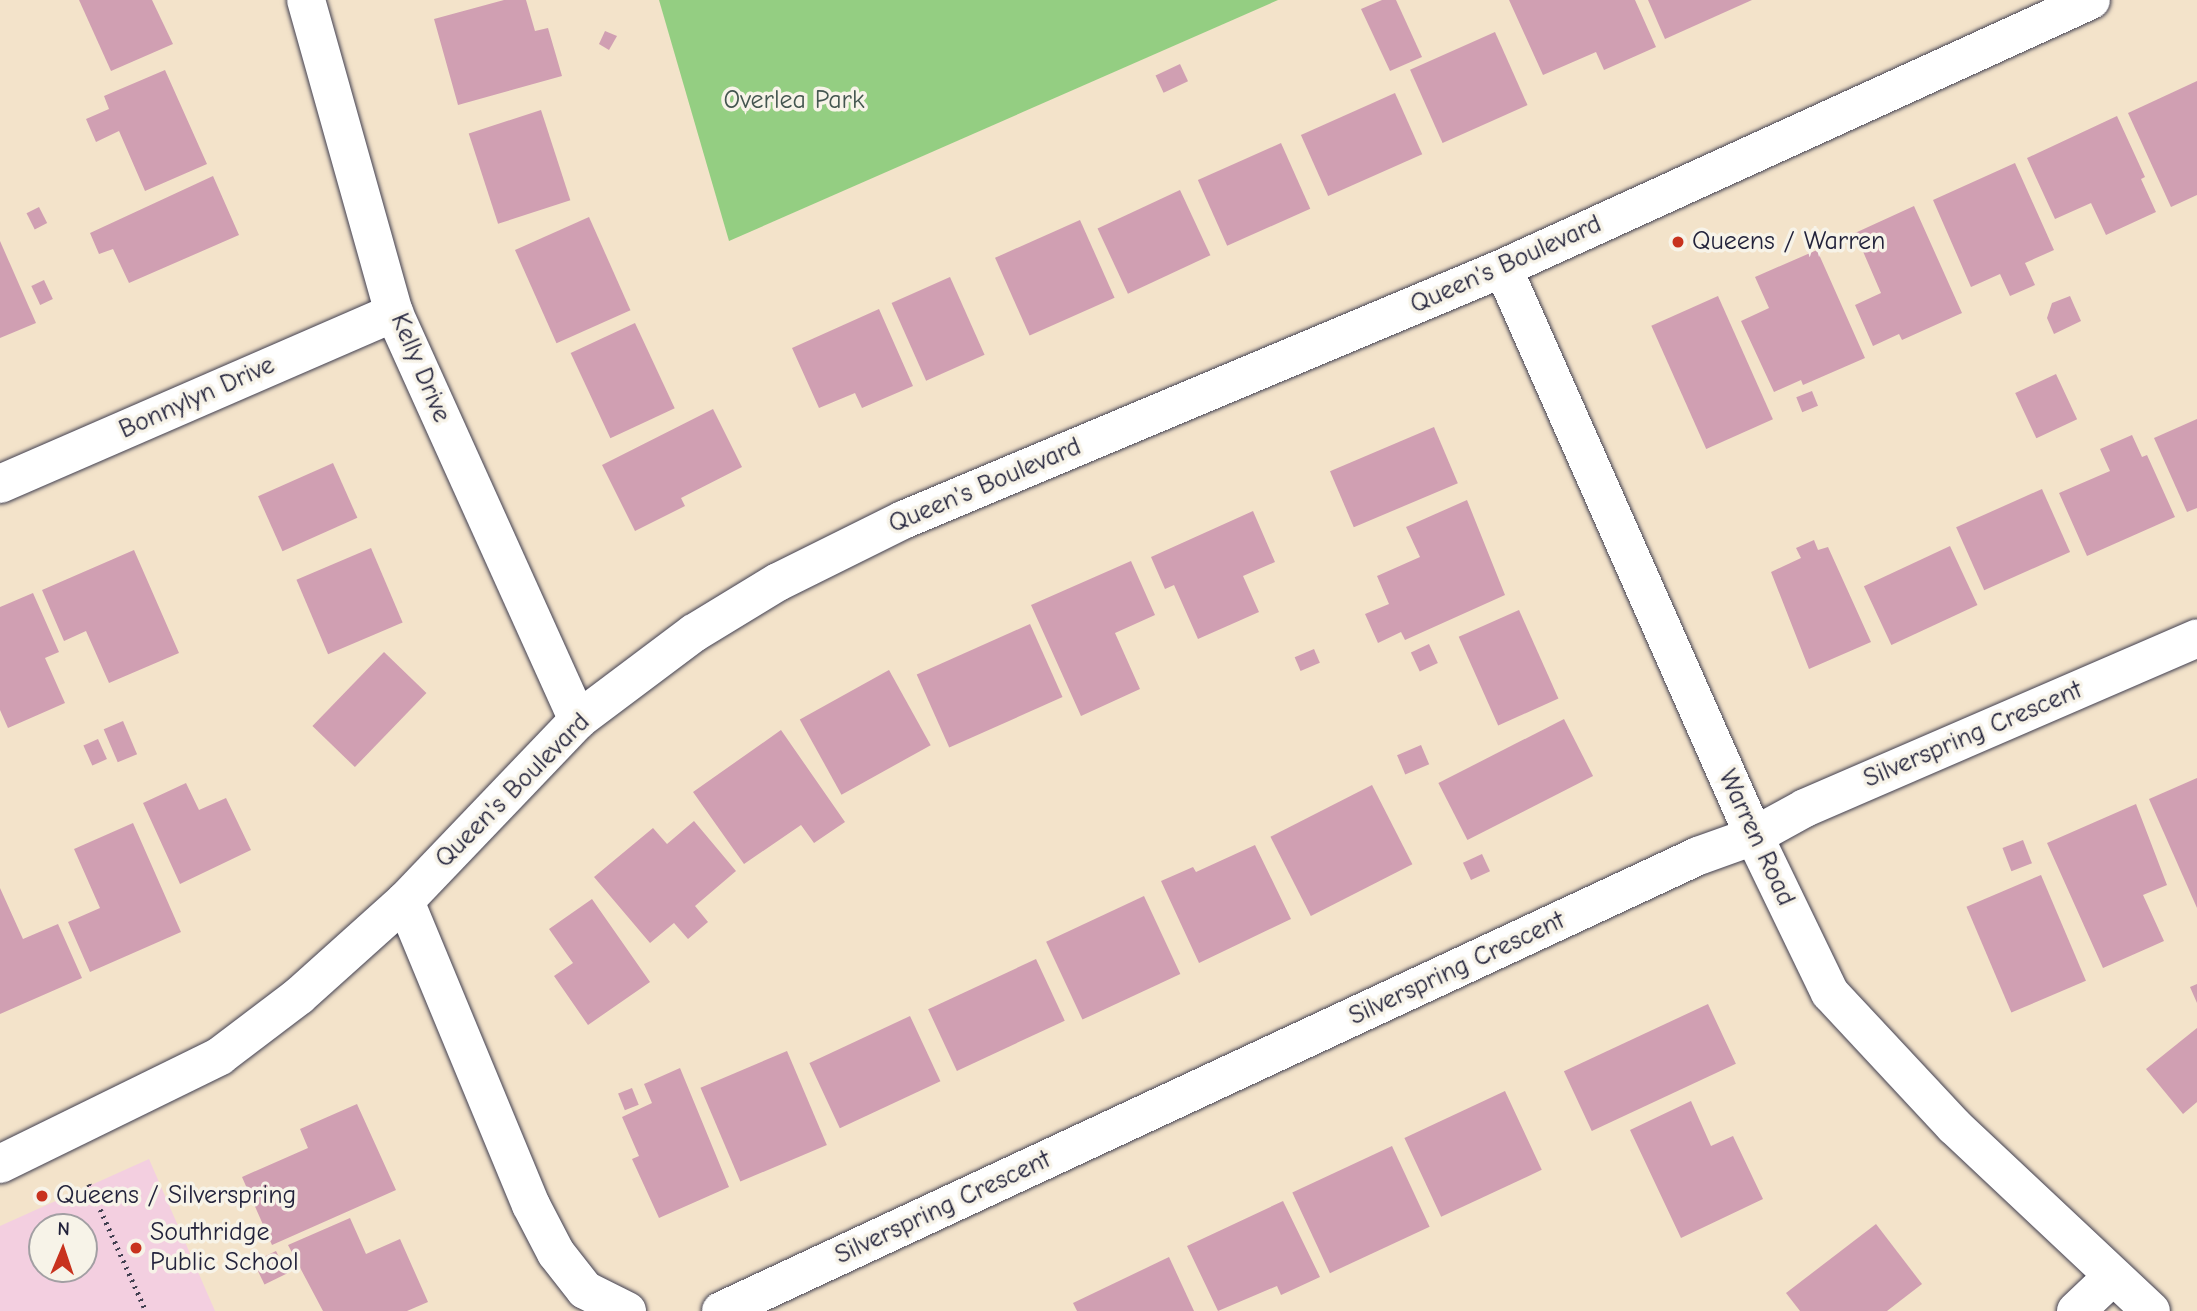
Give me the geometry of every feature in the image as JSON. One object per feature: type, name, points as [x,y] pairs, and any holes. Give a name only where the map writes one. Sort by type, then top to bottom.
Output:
[{"type":"street","name":"Kelly Drive","points":[[306,0],[394,313],[578,720]]},
{"type":"street","name":"Queen's Boulevard","points":[[0,1164],[220,1056],[299,996],[405,901],[578,720],[715,620],[778,582],[903,520],[1503,268],[2091,0]]},
{"type":"street","name":"Warren Road","points":[[1503,268],[1754,836],[1830,993],[1954,1126],[2112,1278],[2151,1311]]},
{"type":"street","name":"Bonnylyn Drive","points":[[0,484],[394,313]]},
{"type":"street","name":"Silverspring Crescent","points":[[721,1311],[1698,856],[1754,836],[1823,800],[2197,638]]},
{"type":"street","points":[[405,901],[531,1205],[556,1253],[584,1290],[627,1311]]},
{"type":"street","points":[[2076,1311],[2112,1278]]},
{"type":"path","points":[[89,1184],[146,1311]]},
{"type":"shaded area","name":"Southridge Public School","points":[[149,1159],[215,1311],[0,1311],[0,1226],[28,1213],[28,1283],[98,1283],[98,1213],[29,1213]]},
{"type":"green space","name":"Overlea Park","points":[[659,0],[1278,0],[729,241]]},
{"type":"building","points":[[79,0],[152,0],[173,44],[111,71]]},
{"type":"building","points":[[504,0],[526,0],[535,31],[548,28],[562,76],[458,105],[434,19]]},
{"type":"building","points":[[1382,0],[1396,0],[1422,57],[1390,71],[1361,9]]},
{"type":"building","points":[[1509,0],[1635,0],[1656,47],[1604,70],[1596,52],[1543,75]]},
{"type":"building","points":[[1648,0],[1752,0],[1665,39]]},
{"type":"building","points":[[605,31],[617,36],[609,50],[599,44]]},
{"type":"building","points":[[1495,32],[1528,105],[1443,143],[1410,70]]},
{"type":"building","points":[[1180,64],[1188,81],[1164,93],[1156,75]]},
{"type":"building","points":[[165,70],[207,164],[145,191],[119,131],[96,142],[86,119],[109,109],[104,96]]},
{"type":"building","points":[[2197,81],[2197,195],[2171,207],[2128,113]]},
{"type":"building","points":[[1395,93],[1422,154],[1328,196],[1301,135]]},
{"type":"building","points":[[541,110],[570,200],[498,224],[469,133]]},
{"type":"building","points":[[2117,116],[2145,177],[2141,179],[2156,212],[2106,235],[2091,203],[2055,219],[2027,158]]},
{"type":"building","points":[[1281,143],[1310,209],[1227,246],[1198,180]]},
{"type":"building","points":[[2015,163],[2054,250],[2025,263],[2035,285],[2010,296],[2000,274],[1971,287],[1933,200]]},
{"type":"building","points":[[213,176],[239,235],[129,283],[113,249],[99,254],[90,233]]},
{"type":"building","points":[[1180,190],[1210,255],[1128,294],[1098,228]]},
{"type":"building","points":[[1914,206],[1962,313],[1902,340],[1899,334],[1873,346],[1855,305],[1881,293],[1855,233]]},
{"type":"building","points":[[39,207],[47,223],[35,229],[27,213]]},
{"type":"building","points":[[589,217],[630,310],[556,343],[515,250]]},
{"type":"building","points":[[1080,220],[1115,298],[1030,335],[995,258]]},
{"type":"building","points":[[0,241],[36,323],[0,338]]},
{"type":"building","points":[[1817,250],[1865,358],[1803,385],[1801,380],[1774,392],[1741,321],[1769,308],[1755,277]]},
{"type":"building","points":[[950,277],[985,355],[926,381],[892,303]]},
{"type":"building","points":[[44,280],[53,299],[40,305],[31,286]]},
{"type":"building","points":[[1718,296],[1773,419],[1706,449],[1651,326]]},
{"type":"building","points":[[2070,296],[2081,321],[2054,334],[2047,318],[2052,303]]},
{"type":"building","points":[[879,309],[913,386],[862,408],[855,393],[819,408],[792,348]]},
{"type":"building","points":[[635,323],[675,408],[610,438],[571,353]]},
{"type":"building","points":[[2056,374],[2077,419],[2036,438],[2015,393]]},
{"type":"building","points":[[1812,391],[1818,406],[1802,412],[1796,397]]},
{"type":"building","points":[[713,409],[742,467],[681,498],[685,506],[635,531],[602,465]]},
{"type":"building","points":[[2197,419],[2197,508],[2187,512],[2154,438]]},
{"type":"building","points":[[1434,427],[1458,483],[1354,527],[1330,471]]},
{"type":"building","points":[[2132,435],[2142,457],[2147,455],[2175,517],[2087,556],[2059,493],[2110,471],[2100,449]]},
{"type":"building","points":[[333,463],[357,518],[282,551],[258,496]]},
{"type":"building","points":[[2042,489],[2070,552],[1984,590],[1956,527]]},
{"type":"building","points":[[1467,500],[1505,595],[1405,640],[1401,632],[1378,643],[1365,614],[1389,604],[1377,576],[1420,557],[1406,527]]},
{"type":"building","points":[[1253,511],[1275,562],[1243,576],[1259,612],[1198,639],[1174,585],[1165,589],[1151,557]]},
{"type":"building","points":[[1814,540],[1818,550],[1828,547],[1871,642],[1809,669],[1771,572],[1801,558],[1796,548]]},
{"type":"building","points":[[1950,546],[1977,605],[1891,645],[1864,586]]},
{"type":"building","points":[[371,548],[403,623],[328,654],[296,580]]},
{"type":"building","points":[[134,550],[179,653],[109,683],[86,631],[64,641],[42,590]]},
{"type":"building","points":[[1131,561],[1155,615],[1115,633],[1140,689],[1081,716],[1031,605]]},
{"type":"building","points":[[33,593],[59,652],[45,658],[65,703],[8,728],[0,710],[0,607]]},
{"type":"building","points":[[1519,610],[1558,699],[1498,725],[1459,637]]},
{"type":"building","points":[[1030,624],[1063,697],[949,748],[917,674]]},
{"type":"building","points":[[1429,644],[1438,663],[1420,671],[1411,652]]},
{"type":"building","points":[[1314,649],[1320,663],[1301,671],[1295,657]]},
{"type":"building","points":[[384,652],[426,693],[355,767],[312,726]]},
{"type":"building","points":[[889,670],[931,745],[841,795],[800,719]]},
{"type":"building","points":[[1564,719],[1593,776],[1467,840],[1438,783]]},
{"type":"building","points":[[123,721],[137,754],[118,762],[104,729]]},
{"type":"building","points":[[781,730],[845,822],[814,843],[801,825],[744,864],[693,792]]},
{"type":"building","points":[[98,739],[107,759],[92,766],[83,746]]},
{"type":"building","points":[[1421,745],[1429,764],[1405,774],[1397,755]]},
{"type":"building","points":[[2197,778],[2197,908],[2149,799]]},
{"type":"building","points":[[186,783],[199,810],[226,798],[251,850],[180,884],[143,803]]},
{"type":"building","points":[[1372,785],[1412,864],[1311,916],[1270,837]]},
{"type":"building","points":[[2136,804],[2167,885],[2143,895],[2164,941],[2103,968],[2047,843]]},
{"type":"building","points":[[694,821],[736,871],[695,906],[708,922],[688,939],[674,923],[650,943],[594,877],[653,828],[667,844]]},
{"type":"building","points":[[133,823],[181,932],[90,972],[68,922],[100,908],[74,849]]},
{"type":"building","points":[[2023,840],[2032,863],[2011,871],[2002,848]]},
{"type":"building","points":[[1255,845],[1291,919],[1199,963],[1161,881],[1193,867],[1196,872]]},
{"type":"building","points":[[1482,854],[1490,871],[1471,880],[1463,863]]},
{"type":"building","points":[[2041,875],[2086,981],[2011,1013],[1966,907]]},
{"type":"building","points":[[0,888],[23,939],[58,924],[82,978],[0,1014]]},
{"type":"building","points":[[1144,896],[1180,974],[1082,1020],[1046,942]]},
{"type":"building","points":[[592,899],[650,982],[588,1025],[554,976],[573,963],[549,929]]},
{"type":"building","points":[[1036,959],[1065,1021],[957,1071],[928,1009]]},
{"type":"building","points":[[2197,984],[2197,1003],[2190,987]]},
{"type":"building","points":[[1708,1004],[1736,1064],[1592,1131],[1564,1071]]},
{"type":"building","points":[[910,1016],[940,1081],[840,1128],[809,1063]]},
{"type":"building","points":[[2197,1028],[2197,1102],[2183,1114],[2146,1069]]},
{"type":"building","points":[[787,1051],[827,1145],[740,1182],[700,1088]]},
{"type":"building","points":[[680,1068],[729,1187],[659,1218],[632,1159],[639,1156],[622,1117],[652,1103],[644,1084]]},
{"type":"building","points":[[632,1088],[639,1105],[625,1110],[618,1094]]},
{"type":"building","points":[[1505,1091],[1542,1170],[1441,1217],[1404,1138]]},
{"type":"building","points":[[1691,1101],[1711,1146],[1733,1136],[1763,1199],[1681,1238],[1630,1130]]},
{"type":"building","points":[[357,1104],[396,1190],[272,1245],[242,1177],[308,1148],[300,1129]]},
{"type":"building","points":[[1392,1146],[1430,1227],[1330,1273],[1292,1192]]},
{"type":"building","points":[[1283,1201],[1320,1277],[1281,1295],[1277,1286],[1218,1311],[1187,1246]]},
{"type":"building","points":[[350,1218],[366,1254],[400,1239],[428,1302],[407,1311],[323,1311],[288,1245]]},
{"type":"building","points":[[1876,1224],[1922,1284],[1887,1311],[1800,1311],[1786,1293]]},
{"type":"building","points":[[276,1251],[287,1273],[264,1284],[254,1262]]},
{"type":"building","points":[[1169,1257],[1194,1311],[1077,1311],[1073,1303]]},
{"type":"place","name":"Queens / Warren","points":[[1678,242]]},
{"type":"place","name":"Queens / Silverspring","points":[[42,1196]]},
{"type":"place","name":"Southridge Public School","points":[[136,1248]]}]
